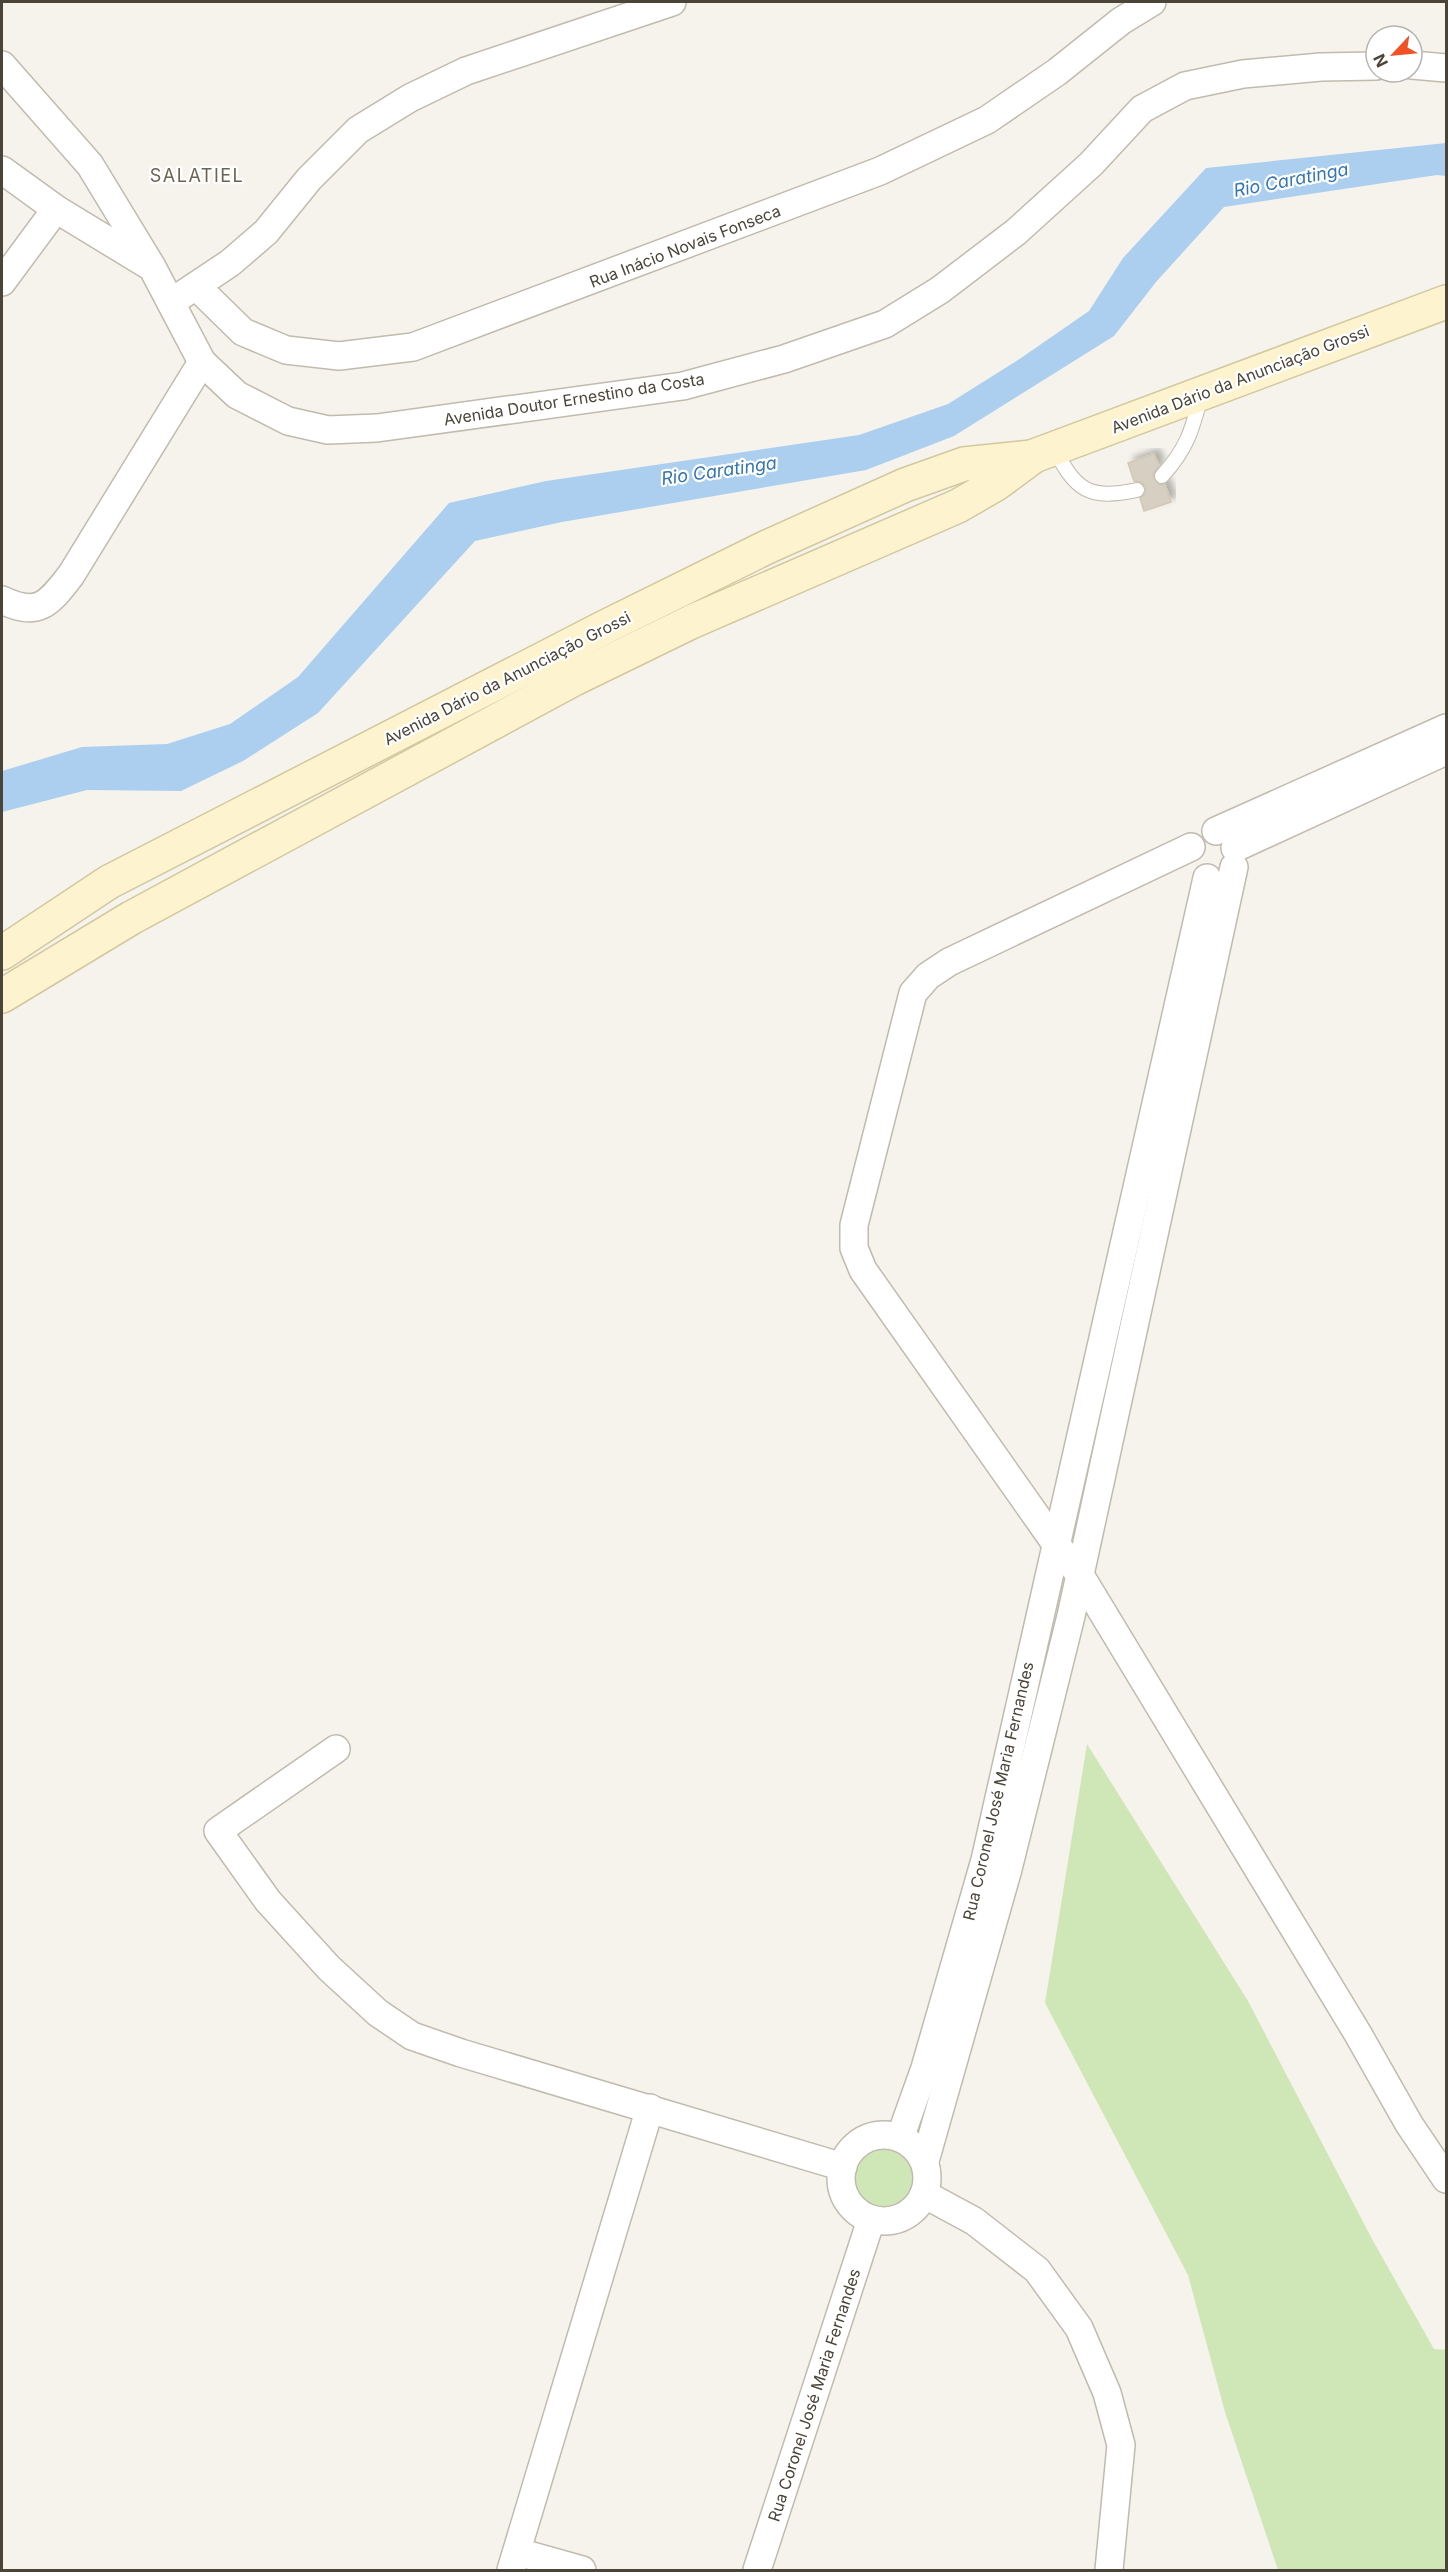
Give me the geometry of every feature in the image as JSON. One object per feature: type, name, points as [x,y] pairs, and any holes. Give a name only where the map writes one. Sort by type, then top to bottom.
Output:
[{"type":"main road","name":"Avenida Dário da Anunciação Grossi","points":[[2,953],[109,882],[584,638],[767,547],[905,485],[963,464],[1044,452],[1446,302]]},
{"type":"main road","name":"Avenida Dário da Anunciação Grossi","points":[[2,996],[131,918],[574,679],[692,622],[958,506],[1044,452]]},
{"type":"main road","points":[[109,882],[131,918]]},
{"type":"street","name":"Rua Inácio Novais Fonseca","points":[[196,286],[243,332],[286,350],[339,356],[413,347],[880,171],[987,120],[1057,72],[1121,21],[1152,2]]},
{"type":"street","points":[[171,303],[230,263],[266,232],[309,179],[358,130],[410,98],[466,71],[666,3]]},
{"type":"street","name":"Avenida Doutor Ernestino da Costa","points":[[2,65],[90,165],[152,267],[202,362],[237,395],[288,421],[328,430],[377,428],[683,386],[784,359],[885,324],[940,290],[1016,232],[1090,164],[1142,109],[1185,86],[1243,74],[1321,67],[1364,66]]},
{"type":"street","points":[[1424,66],[1446,68]]},
{"type":"street","points":[[2,170],[56,209],[152,267]]},
{"type":"street","points":[[2,282],[56,209]]},
{"type":"street","points":[[2,600],[21,609],[32,608],[43,604],[57,593],[71,575],[202,362]]},
{"type":"street","points":[[1191,847],[1191,862],[1194,869],[1207,878],[1222,877],[1228,849],[1446,728]]},
{"type":"street","points":[[1228,849],[1446,752]]},
{"type":"street","points":[[1228,849],[1200,835],[1191,847],[949,962],[928,976],[913,993],[854,1225],[854,1248],[863,1270],[1080,1575],[1358,2034],[1409,2124],[1446,2179]]},
{"type":"street","points":[[925,2161],[1008,1869],[1071,1616],[1228,849]]},
{"type":"street","name":"Rua Coronel José Maria Fernandes","points":[[900,2138],[925,2068],[985,1860],[1207,878]]},
{"type":"street","points":[[1044,1597],[1050,1612],[1060,1619],[1071,1616]]},
{"type":"street","points":[[336,1749],[218,1831],[268,1901],[329,1968],[378,2013],[412,2036],[461,2054],[650,2108],[843,2167]]},
{"type":"street","points":[[582,2571],[515,2561],[650,2108]]},
{"type":"street","points":[[880,2134],[900,2138],[918,2149],[925,2161],[928,2175],[924,2194],[912,2212],[900,2219],[886,2222],[871,2220],[858,2213],[848,2202],[842,2188],[843,2167],[854,2146],[866,2138],[880,2134]]},
{"type":"street","points":[[924,2194],[974,2221],[1037,2270],[1079,2328],[1107,2393],[1121,2445],[1109,2571]]},
{"type":"street","name":"Rua Coronel José Maria Fernandes","points":[[757,2571],[871,2220]]},
{"type":"lane","points":[[1162,476],[1174,463],[1191,436],[1202,394]]},
{"type":"lane","points":[[1044,452],[1079,485],[1094,492],[1117,494],[1137,490]]},
{"type":"green space","points":[[1087,1744],[1248,2001],[1372,2239],[1434,2349],[1446,2350],[1446,2570],[1278,2570],[1225,2412],[1188,2275],[1045,2003]]},
{"type":"green space","points":[[887,2147],[905,2153],[913,2161],[919,2179],[913,2197],[905,2205],[887,2211],[869,2205],[861,2197],[855,2179],[861,2161],[869,2153]]},
{"type":"water","name":"Rio Caratinga","points":[[1446,143],[1446,176],[1437,175],[1224,207],[1156,282],[1114,336],[954,436],[866,470],[562,522],[475,541],[318,713],[243,761],[181,791],[87,790],[2,812],[2,771],[82,747],[167,744],[230,724],[298,677],[449,503],[546,481],[859,435],[948,404],[1089,311],[1123,258],[1206,168]]},
{"type":"building","points":[[1154,454],[1159,466],[1153,474],[1154,479],[1160,485],[1165,484],[1171,502],[1144,511],[1140,498],[1145,494],[1146,488],[1141,482],[1134,481],[1128,463]]},
{"type":"district","name":"SALATIEL","points":[[197,176]]}]
